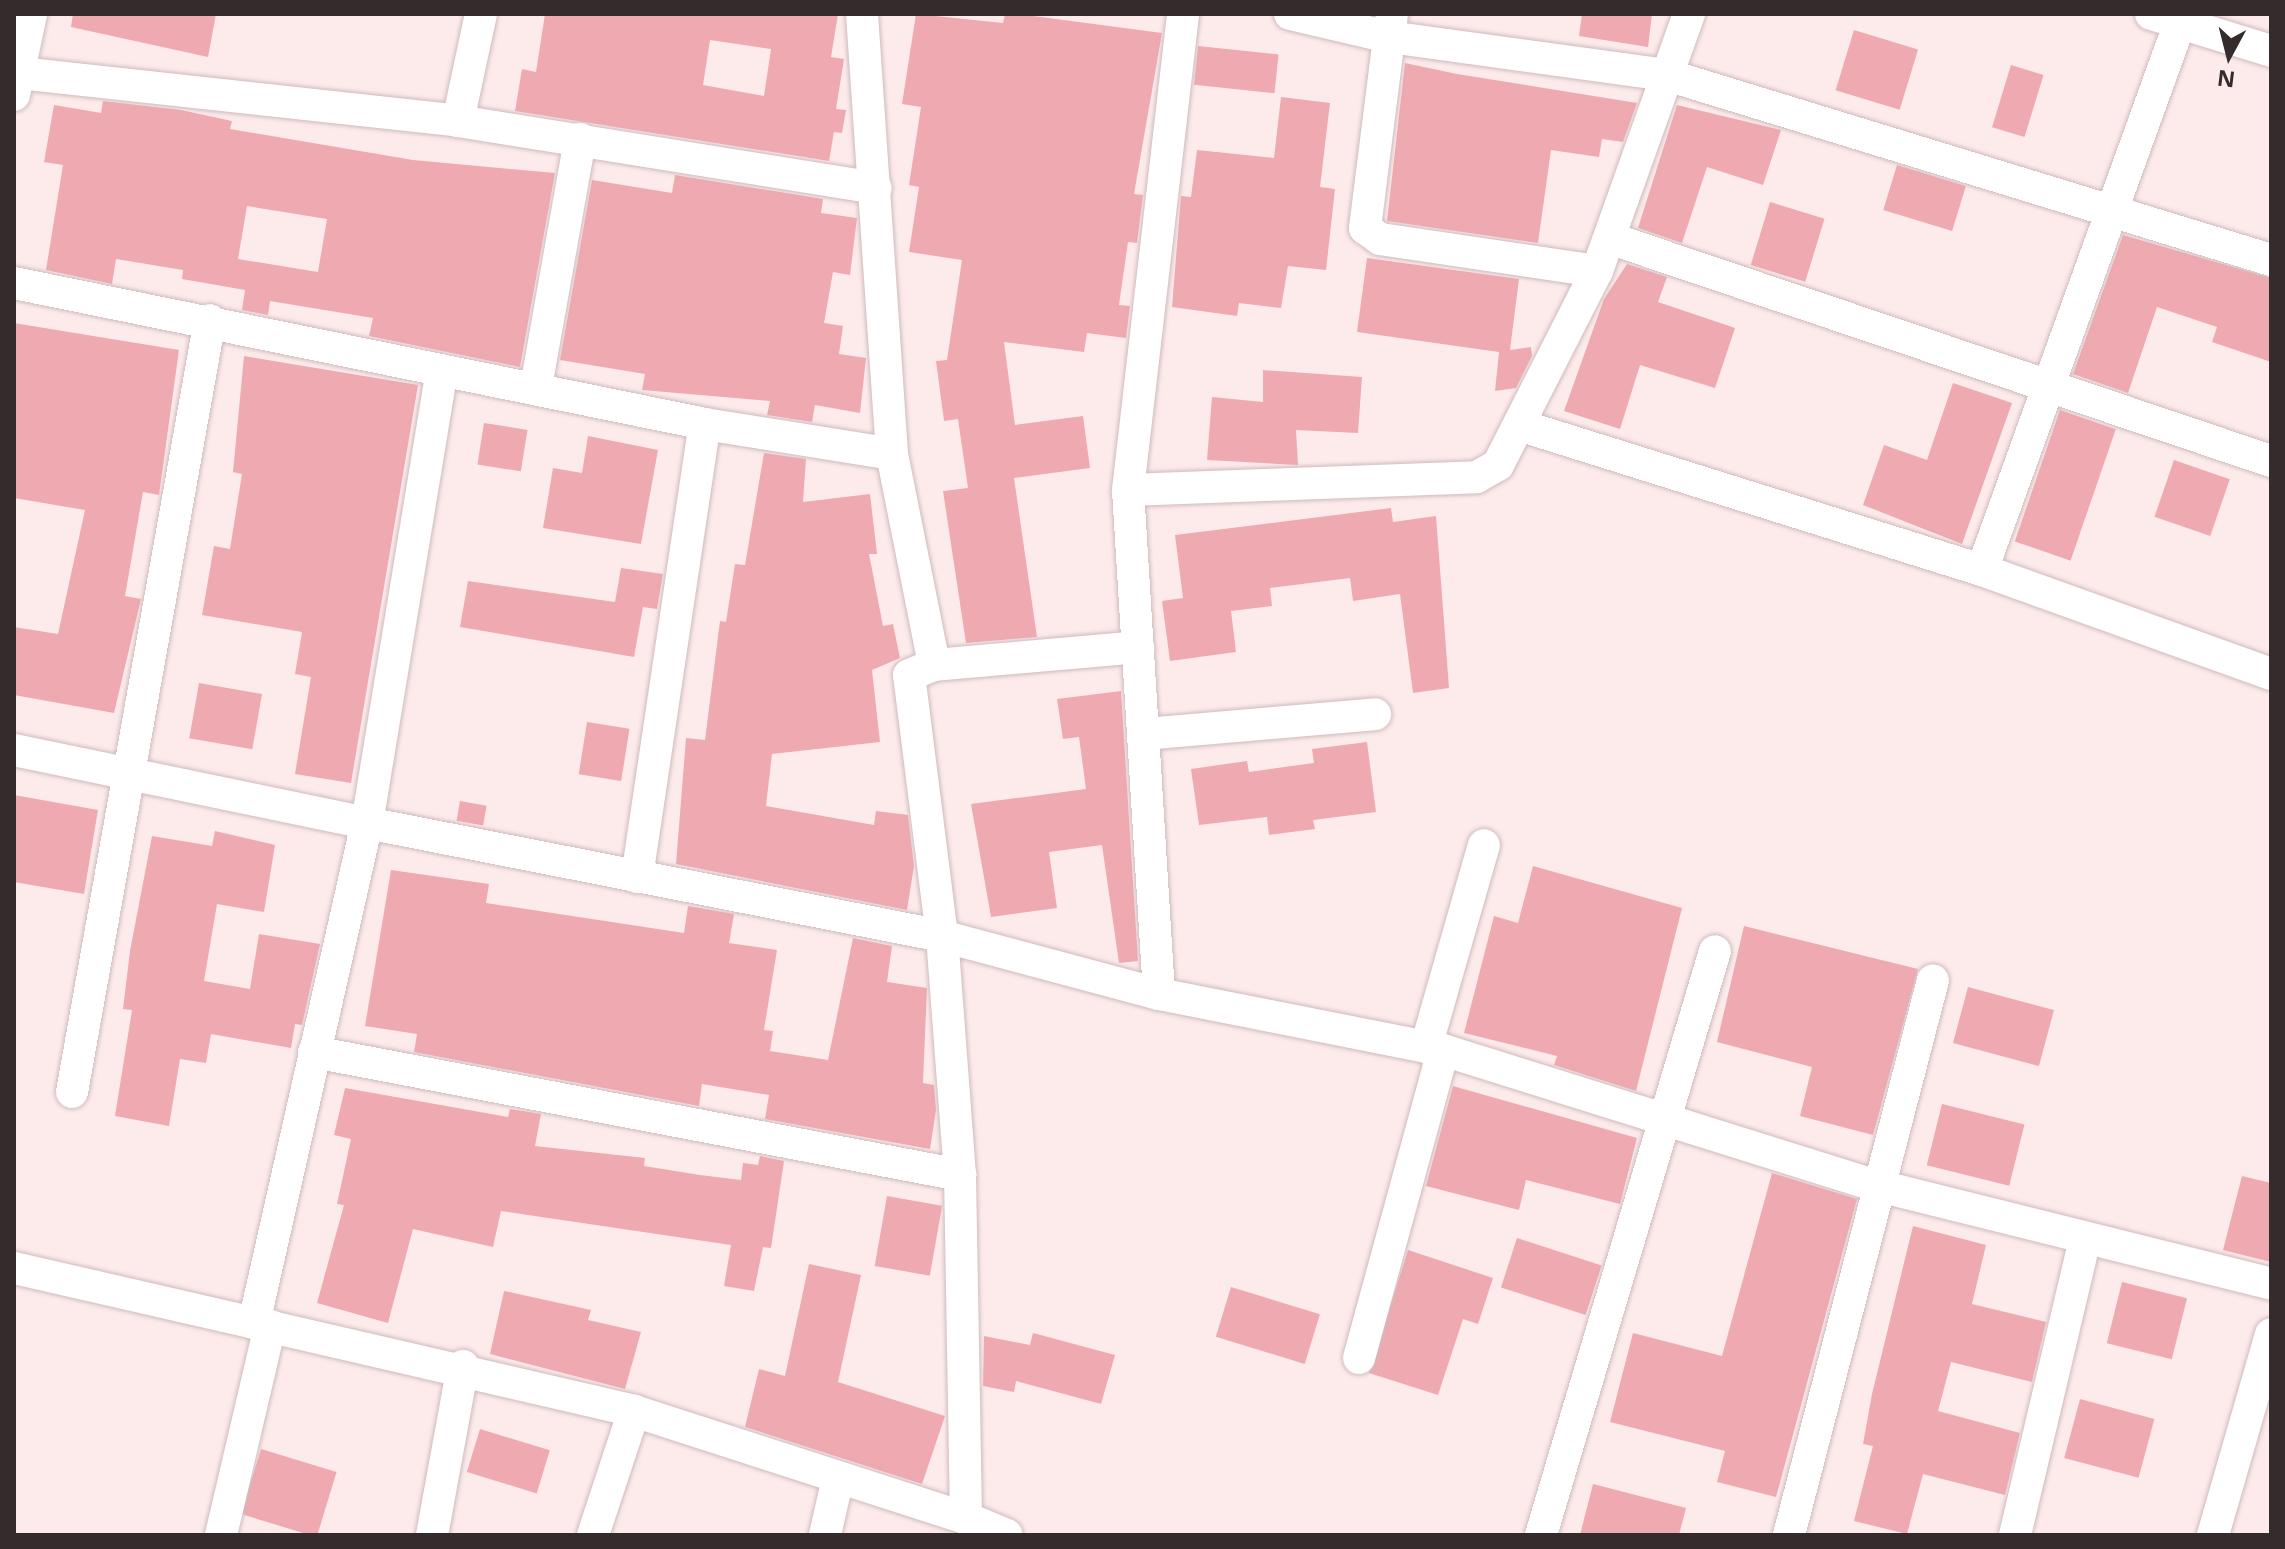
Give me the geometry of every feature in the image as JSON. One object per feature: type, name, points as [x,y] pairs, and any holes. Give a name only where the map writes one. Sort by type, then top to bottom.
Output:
[{"type":"street","points":[[31,14],[17,84],[458,121],[876,188]]},
{"type":"street","points":[[458,121],[481,14]]},
{"type":"street","points":[[862,14],[892,454],[934,665]]},
{"type":"street","points":[[1159,994],[1128,490],[1183,14]]},
{"type":"street","points":[[1290,14],[1390,25],[1667,75],[2271,260]]},
{"type":"street","points":[[1128,490],[1477,477],[1498,465],[1522,426],[1597,271],[1689,14]]},
{"type":"street","points":[[1982,570],[2046,386],[2112,212],[2171,17],[2271,51]]},
{"type":"street","points":[[1390,25],[1363,216],[1371,236],[1597,271]]},
{"type":"street","points":[[536,387],[580,139]]},
{"type":"street","points":[[1609,238],[2271,461]]},
{"type":"street","points":[[14,283],[210,320],[705,424],[892,454]]},
{"type":"street","points":[[72,1092],[126,775],[210,320]]},
{"type":"street","points":[[221,1535],[314,1052],[367,823],[442,371]]},
{"type":"street","points":[[637,877],[705,424]]},
{"type":"street","points":[[1522,426],[1982,570],[2271,674]]},
{"type":"street","points":[[966,1518],[960,1175],[942,936],[907,686],[914,670],[934,665],[1138,647]]},
{"type":"street","points":[[1144,734],[1375,714]]},
{"type":"street","points":[[14,750],[126,775],[942,936],[1159,994],[1434,1048],[1875,1185],[2085,1240],[2271,1284]]},
{"type":"street","points":[[1359,1358],[1484,845]]},
{"type":"street","points":[[1541,1535],[1715,951]]},
{"type":"street","points":[[1789,1535],[1875,1185],[1933,980]]},
{"type":"street","points":[[314,1052],[960,1175]]},
{"type":"street","points":[[2015,1535],[2085,1240]]},
{"type":"street","points":[[14,1268],[262,1325],[463,1366],[634,1411],[966,1518],[1007,1535]]},
{"type":"street","points":[[2213,1535],[2271,1334]]},
{"type":"street","points":[[432,1535],[463,1366]]},
{"type":"street","points":[[593,1535],[634,1411]]},
{"type":"street","points":[[825,1535],[838,1478]]},
{"type":"building","points":[[73,14],[216,14],[208,57],[71,27]]},
{"type":"building","points":[[545,14],[838,14],[831,57],[844,59],[836,109],[846,110],[842,133],[834,132],[829,161],[515,111],[522,69],[536,72]],"holes":[[[710,40],[771,49],[764,96],[703,85]]]},
{"type":"building","points":[[916,14],[1003,23],[1005,14],[1018,14],[1162,33],[1134,194],[1143,195],[1137,243],[1128,242],[1119,305],[1130,306],[1126,338],[1087,333],[1084,352],[1004,342],[1015,425],[1083,416],[1090,468],[1014,478],[1037,637],[966,643],[943,491],[968,488],[958,419],[944,421],[936,361],[947,360],[962,260],[909,252],[919,187],[909,185],[921,107],[902,104]]},
{"type":"building","points":[[1582,14],[1652,14],[1648,47],[1579,36]]},
{"type":"building","points":[[1854,30],[1918,50],[1900,110],[1836,90]]},
{"type":"building","points":[[1198,46],[1279,54],[1274,93],[1194,85]]},
{"type":"building","points":[[1405,63],[1637,103],[1623,142],[1602,139],[1599,157],[1551,150],[1538,243],[1387,221]]},
{"type":"building","points":[[2011,65],[2044,75],[2025,137],[1992,127]]},
{"type":"building","points":[[1281,97],[1330,103],[1320,187],[1335,189],[1326,270],[1288,266],[1281,308],[1239,303],[1237,316],[1172,307],[1181,196],[1191,197],[1197,150],[1274,158]]},
{"type":"building","points":[[103,101],[181,110],[232,121],[230,129],[413,160],[555,173],[520,367],[369,336],[373,318],[270,301],[268,315],[242,310],[245,290],[182,279],[183,270],[116,259],[112,284],[46,270],[63,165],[44,162],[54,105],[101,113]],"holes":[[[247,206],[327,219],[318,272],[238,259]]]},
{"type":"building","points":[[1677,105],[1781,130],[1763,185],[1707,167],[1682,243],[1638,228]]},
{"type":"building","points":[[1897,165],[1966,186],[1952,231],[1883,210]]},
{"type":"building","points":[[675,175],[823,199],[821,213],[857,218],[850,275],[833,272],[824,323],[843,326],[839,354],[866,358],[860,413],[815,405],[812,422],[767,415],[770,401],[642,390],[645,374],[560,360],[592,180],[672,193]]},
{"type":"building","points":[[1770,202],[1825,219],[1805,282],[1751,265]]},
{"type":"building","points":[[2123,235],[2271,278],[2271,362],[2212,342],[2217,327],[2157,307],[2128,393],[2073,374]]},
{"type":"building","points":[[1367,258],[1519,279],[1510,350],[1531,347],[1532,356],[1516,388],[1495,391],[1499,352],[1357,332]]},
{"type":"building","points":[[1627,264],[1667,277],[1658,302],[1735,328],[1715,388],[1640,365],[1620,429],[1564,411],[1604,299]]},
{"type":"building","points":[[14,323],[179,350],[159,495],[143,492],[125,596],[141,599],[114,713],[14,695],[14,627],[58,634],[85,510],[14,498]]},
{"type":"building","points":[[244,356],[418,385],[351,783],[295,774],[311,677],[295,674],[302,632],[202,615],[214,546],[230,549],[242,474],[233,472]]},
{"type":"building","points":[[1263,370],[1362,377],[1358,433],[1296,430],[1298,465],[1207,460],[1212,397],[1263,402]]},
{"type":"building","points":[[1953,383],[2012,403],[1962,544],[1863,505],[1884,445],[1927,460]]},
{"type":"building","points":[[2060,410],[2116,429],[2071,561],[2015,541]]},
{"type":"building","points":[[484,423],[527,430],[521,471],[477,464]]},
{"type":"building","points":[[588,436],[658,450],[641,544],[543,528],[553,468],[582,473]]},
{"type":"building","points":[[764,453],[806,459],[803,502],[870,494],[877,554],[869,554],[883,626],[893,624],[900,658],[872,670],[880,742],[772,754],[766,806],[874,825],[876,811],[908,815],[914,866],[907,910],[676,864],[686,738],[705,740],[720,621],[726,622],[735,564],[745,565]]},
{"type":"building","points":[[2174,460],[2230,479],[2210,536],[2154,517]]},
{"type":"building","points":[[1391,508],[1393,522],[1436,516],[1449,688],[1413,693],[1400,594],[1353,601],[1350,578],[1270,588],[1272,606],[1231,611],[1236,652],[1170,661],[1162,601],[1183,598],[1175,535]]},
{"type":"building","points":[[621,568],[663,574],[657,609],[643,607],[634,657],[460,627],[468,581],[615,602]]},
{"type":"building","points":[[199,683],[262,694],[252,749],[189,738]]},
{"type":"building","points":[[1121,691],[1138,961],[1119,963],[1102,845],[1049,852],[1057,908],[991,917],[971,804],[1086,789],[1079,737],[1063,739],[1057,699]]},
{"type":"building","points":[[587,722],[629,729],[621,781],[579,774]]},
{"type":"building","points":[[1367,742],[1376,812],[1313,820],[1315,829],[1269,835],[1267,817],[1199,825],[1191,769],[1247,761],[1249,772],[1314,763],[1312,749]]},
{"type":"building","points":[[14,795],[98,810],[84,894],[14,882]]},
{"type":"building","points":[[460,801],[487,806],[483,825],[457,821]]},
{"type":"building","points":[[215,831],[275,845],[264,912],[217,904],[204,981],[250,989],[259,934],[320,944],[302,1025],[295,1024],[291,1048],[211,1034],[206,1063],[180,1059],[169,1126],[115,1116],[132,1010],[123,1009],[130,951],[152,836],[212,846]]},
{"type":"building","points":[[1533,866],[1682,908],[1636,1091],[1554,1065],[1557,1056],[1464,1033],[1494,916],[1518,923]]},
{"type":"building","points":[[391,870],[489,884],[486,903],[684,933],[688,906],[734,914],[729,943],[777,950],[764,1030],[773,1031],[770,1051],[828,1060],[853,938],[892,946],[887,982],[927,988],[923,1083],[934,1085],[936,1110],[930,1149],[765,1119],[769,1095],[702,1084],[699,1106],[414,1052],[417,1034],[365,1026]]},
{"type":"building","points":[[1744,926],[1918,969],[1873,1135],[1800,1116],[1812,1067],[1717,1042]]},
{"type":"building","points":[[1968,987],[2054,1010],[2039,1066],[1953,1043]]},
{"type":"building","points":[[1453,1086],[1637,1138],[1620,1204],[1526,1180],[1519,1210],[1426,1186]]},
{"type":"building","points":[[345,1088],[508,1117],[510,1109],[541,1114],[535,1146],[645,1158],[644,1166],[741,1180],[743,1163],[758,1165],[760,1156],[784,1161],[771,1248],[763,1247],[754,1291],[724,1286],[731,1245],[501,1211],[493,1247],[413,1229],[388,1323],[317,1303],[344,1205],[337,1204],[351,1139],[334,1135]]},
{"type":"building","points":[[1942,1104],[2024,1125],[2009,1186],[1927,1165]]},
{"type":"building","points":[[1772,1173],[1857,1199],[1776,1497],[1717,1482],[1725,1451],[1610,1422],[1633,1333],[1722,1356]]},
{"type":"building","points":[[2242,1176],[2271,1183],[2271,1262],[2223,1250]]},
{"type":"building","points":[[887,1196],[942,1206],[930,1276],[875,1266]]},
{"type":"building","points":[[1913,1226],[1986,1245],[1972,1304],[2046,1322],[2032,1382],[1951,1362],[1938,1411],[2020,1433],[2005,1495],[1923,1474],[1907,1534],[1854,1521],[1873,1446],[1863,1444],[1872,1394]]},
{"type":"building","points":[[1517,1238],[1602,1266],[1586,1315],[1501,1287]]},
{"type":"building","points":[[1408,1250],[1493,1278],[1478,1324],[1463,1319],[1438,1395],[1369,1373]]},
{"type":"building","points":[[809,1264],[861,1275],[838,1382],[945,1416],[922,1484],[745,1427],[759,1369],[785,1376]]},
{"type":"building","points":[[2122,1282],[2187,1298],[2172,1359],[2107,1343]]},
{"type":"building","points":[[1231,1287],[1320,1314],[1305,1364],[1216,1337]]},
{"type":"building","points":[[504,1291],[591,1310],[588,1320],[641,1332],[625,1389],[490,1354]]},
{"type":"building","points":[[1033,1333],[1115,1355],[1101,1404],[1016,1381],[1014,1392],[983,1386],[984,1336],[1030,1345]]},
{"type":"building","points":[[2080,1399],[2154,1419],[2139,1478],[2064,1458]]},
{"type":"building","points":[[480,1429],[550,1450],[537,1493],[467,1472]]},
{"type":"building","points":[[261,1449],[337,1472],[317,1535],[241,1514]]},
{"type":"building","points":[[1593,1484],[1686,1508],[1679,1535],[1580,1535]]}]
